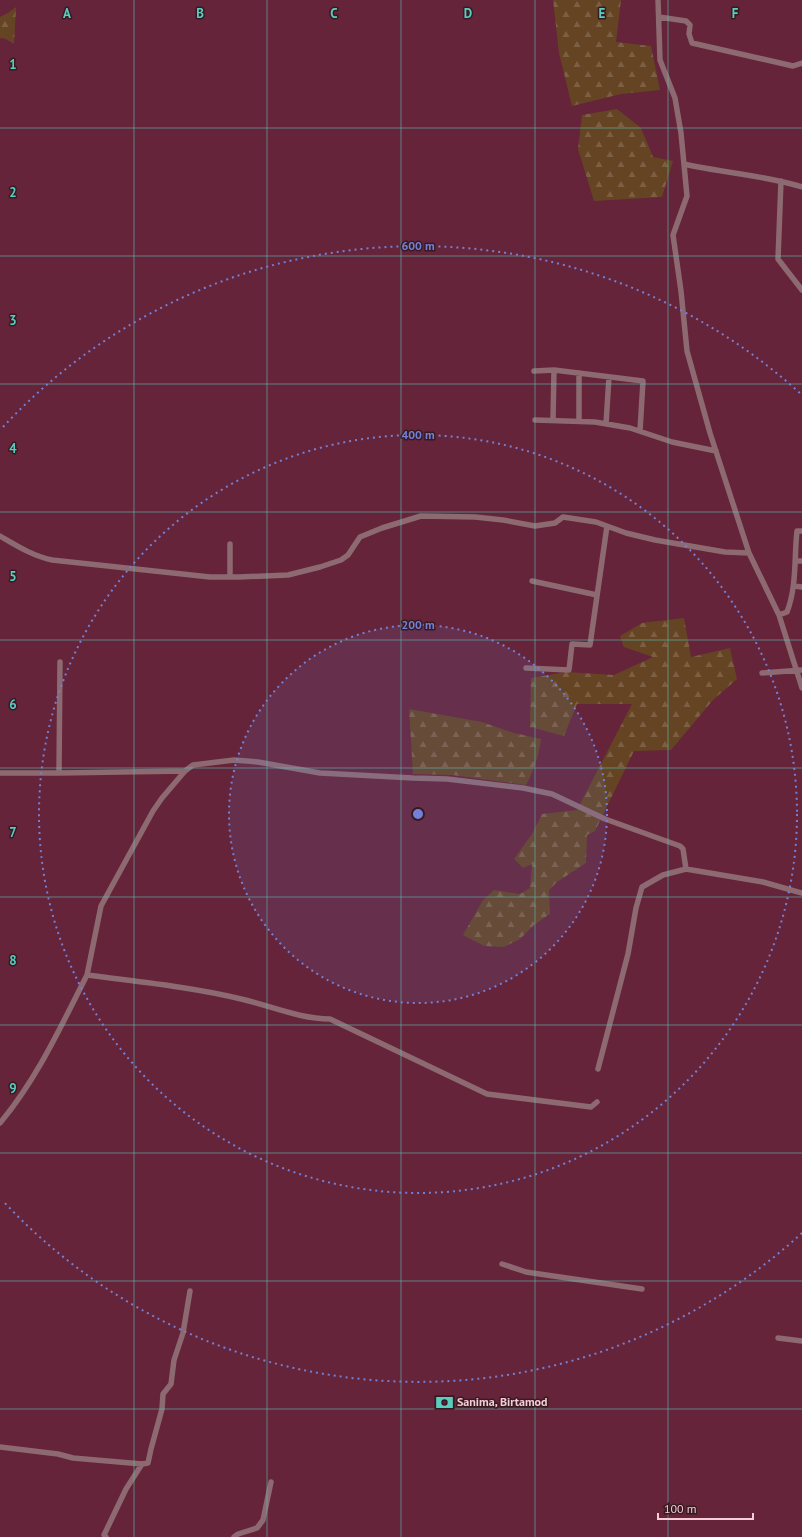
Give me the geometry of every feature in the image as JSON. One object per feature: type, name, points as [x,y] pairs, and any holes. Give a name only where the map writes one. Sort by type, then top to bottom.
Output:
[{"type":"street","points":[[658,0],[660,60],[675,98],[687,196],[673,235],[681,291],[687,351],[716,451],[749,553],[779,615],[799,670],[802,688]]},
{"type":"street","points":[[659,17],[686,21],[690,25],[689,34],[692,43],[793,66],[802,63]]},
{"type":"street","points":[[684,164],[781,181],[802,187]]},
{"type":"street","points":[[781,181],[778,259],[802,290]]},
{"type":"street","points":[[534,371],[554,370],[642,381],[640,431]]},
{"type":"street","points":[[553,420],[554,370]]},
{"type":"street","points":[[578,421],[579,373]]},
{"type":"street","points":[[606,424],[609,377]]},
{"type":"street","points":[[535,420],[578,421],[606,424],[640,431],[672,442],[716,451]]},
{"type":"street","points":[[0,536],[40,558],[210,577],[288,575],[320,567],[341,560],[348,555],[360,537],[382,528],[421,516],[475,517],[535,526],[555,523],[563,517],[596,522],[626,533],[655,540],[725,552],[749,553]]},
{"type":"street","points":[[526,668],[569,670],[572,644],[590,645],[607,526]]},
{"type":"street","points":[[779,615],[787,612],[792,600],[797,531],[802,531]]},
{"type":"street","points":[[230,544],[230,577]]},
{"type":"street","points":[[795,561],[802,561]]},
{"type":"street","points":[[532,581],[597,595]]},
{"type":"street","points":[[794,586],[802,587]]},
{"type":"street","points":[[59,773],[60,662]]},
{"type":"street","points":[[762,673],[799,670]]},
{"type":"street","points":[[0,1123],[16,1104],[26,1088],[47,1052],[87,976],[101,906],[153,811],[185,771],[193,765],[234,760],[258,762],[320,772],[447,779],[523,788],[552,794],[605,819],[680,846],[686,869]]},
{"type":"street","points":[[0,772],[59,773],[185,771]]},
{"type":"street","points":[[598,1069],[628,954],[636,908],[642,887],[663,874],[686,869],[763,882],[802,892]]},
{"type":"street","points":[[87,976],[195,989],[242,999],[315,1019],[330,1019],[487,1094],[591,1107],[596,1102]]},
{"type":"street","points":[[502,1264],[526,1272],[642,1289]]},
{"type":"street","points":[[0,1447],[58,1454],[73,1458],[142,1464],[148,1463],[162,1408],[163,1394],[171,1384],[174,1360],[182,1333],[190,1291]]},
{"type":"street","points":[[778,1338],[802,1341]]},
{"type":"street","points":[[106,1537],[104,1535],[126,1489],[142,1464]]},
{"type":"street","points":[[234,1537],[238,1534],[257,1528],[263,1520],[271,1482]]},
{"type":"green space","points":[[553,0],[621,0],[616,42],[651,46],[660,90],[621,94],[572,106],[559,53]]},
{"type":"green space","points":[[16,7],[14,44],[6,39],[0,38],[0,17]]},
{"type":"green space","points":[[617,109],[641,128],[653,157],[673,161],[662,197],[594,201],[578,149],[582,115]]},
{"type":"green space","points":[[684,618],[691,657],[730,648],[737,679],[713,700],[671,750],[634,751],[595,831],[587,835],[586,863],[557,882],[549,890],[550,914],[534,925],[520,939],[504,947],[484,946],[463,935],[483,900],[494,890],[520,894],[530,888],[532,864],[523,868],[514,859],[532,834],[542,814],[577,810],[632,704],[577,704],[564,736],[530,727],[531,678],[566,672],[614,675],[653,657],[624,647],[620,636],[642,623]]},
{"type":"green space","points":[[409,709],[482,722],[514,733],[541,739],[536,763],[526,785],[452,775],[413,774]]},
{"type":"place","name":"Sanima, Birtamod","points":[[444,1402]]}]
